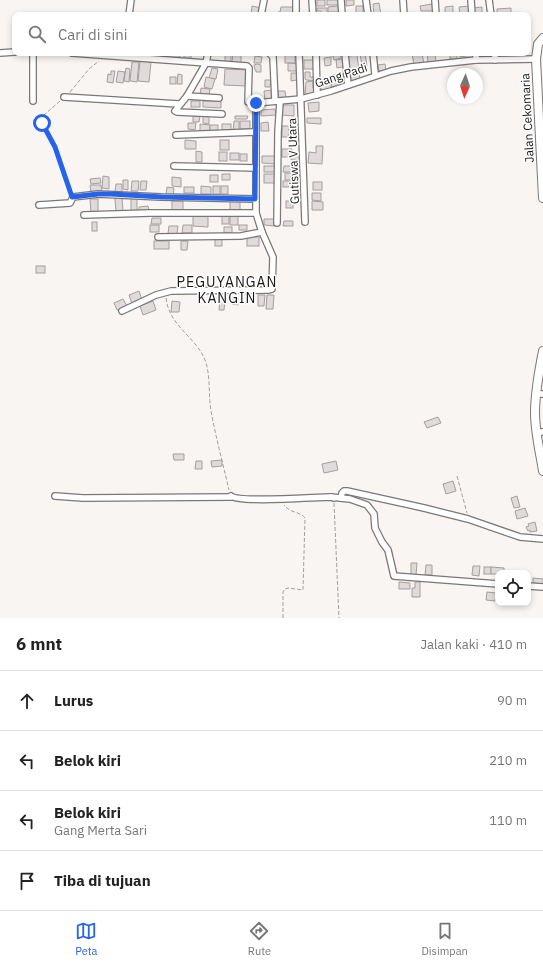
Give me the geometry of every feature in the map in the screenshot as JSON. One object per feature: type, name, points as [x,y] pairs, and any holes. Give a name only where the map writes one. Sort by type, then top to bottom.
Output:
[{"type":"street","points":[[129,12],[131,0]]},
{"type":"street","points":[[262,12],[264,0]]},
{"type":"street","points":[[296,0],[296,12]]},
{"type":"street","points":[[312,0],[313,12]]},
{"type":"street","points":[[341,0],[342,12]]},
{"type":"street","points":[[366,0],[368,12]]},
{"type":"street","points":[[403,0],[404,12]]},
{"type":"street","points":[[435,0],[436,12]]},
{"type":"street","points":[[471,0],[472,12]]},
{"type":"street","points":[[489,0],[491,12]]},
{"type":"street","name":"Jalan Cekomaria","points":[[543,38],[538,44],[536,59],[543,198]]},
{"type":"street","points":[[0,53],[12,52]]},
{"type":"street","points":[[33,56],[33,101]]},
{"type":"street","points":[[129,56],[206,63]]},
{"type":"street","points":[[207,56],[206,63],[187,96],[176,109],[177,112],[222,114]]},
{"type":"street","points":[[272,56],[278,101],[277,222]]},
{"type":"street","name":"Gutiswa V Utara","points":[[299,56],[305,222]]},
{"type":"street","points":[[316,56],[317,95]]},
{"type":"street","points":[[345,56],[348,85]]},
{"type":"street","points":[[373,56],[375,74]]},
{"type":"street","points":[[495,56],[496,60]]},
{"type":"street","name":"Gang Padi","points":[[206,63],[248,66],[248,102],[256,103],[301,99],[391,70],[476,60],[536,59]]},
{"type":"street","points":[[187,96],[219,98]]},
{"type":"street","points":[[64,97],[179,104]]},
{"type":"street","points":[[122,311],[167,291],[272,289],[273,257],[262,232],[256,213],[256,103]]},
{"type":"street","points":[[176,135],[255,132]]},
{"type":"street","points":[[174,166],[256,168]]},
{"type":"street","points":[[39,205],[70,203],[74,197],[104,194],[255,199]]},
{"type":"street","points":[[84,215],[150,213],[256,213]]},
{"type":"street","points":[[158,237],[241,236],[262,232]]},
{"type":"street","points":[[543,351],[540,394],[535,413],[540,432],[543,471]]},
{"type":"street","points":[[341,498],[342,493],[347,490],[468,519],[515,536],[543,539]]},
{"type":"street","points":[[55,496],[83,498],[231,497],[249,499],[350,499],[367,505],[374,514],[375,528],[388,550],[394,576],[495,584]]},
{"type":"street","points":[[531,586],[543,587]]},
{"type":"path","points":[[74,197],[71,196],[55,147],[42,123],[42,118],[64,97],[89,69],[105,56]]},
{"type":"path","points":[[167,291],[167,303],[170,312],[199,350],[205,361],[209,376],[211,410],[231,497]]},
{"type":"path","points":[[456,476],[468,519]]},
{"type":"path","points":[[333,498],[339,618]]},
{"type":"path","points":[[279,499],[288,511],[302,515],[304,518],[303,590],[285,589],[283,592],[283,618]]},
{"type":"building","points":[[317,0],[325,0],[325,6],[317,6]]},
{"type":"building","points":[[327,0],[340,0],[340,5],[327,5]]},
{"type":"building","points":[[346,0],[354,0],[354,5],[346,6]]},
{"type":"building","points":[[379,3],[380,12],[374,12],[373,4]]},
{"type":"building","points":[[432,4],[433,11],[421,11],[420,6]]},
{"type":"building","points":[[252,6],[261,8],[260,12],[251,12]]},
{"type":"building","points":[[338,6],[339,12],[328,12],[328,7]]},
{"type":"building","points":[[356,6],[363,6],[363,12],[356,12]]},
{"type":"building","points":[[453,6],[453,12],[445,12],[445,7]]},
{"type":"building","points":[[470,6],[471,12],[460,12],[459,7]]},
{"type":"building","points":[[281,7],[294,7],[293,12],[280,12]]},
{"type":"building","points":[[482,7],[482,12],[473,12],[473,8]]},
{"type":"building","points":[[317,8],[327,8],[327,12],[317,11]]},
{"type":"building","points":[[511,8],[511,12],[497,12],[497,9]]},
{"type":"building","points":[[169,56],[180,56],[180,58],[169,58]]},
{"type":"building","points":[[184,56],[191,56],[191,61],[184,61]]},
{"type":"building","points":[[225,56],[231,56],[231,62],[225,62]]},
{"type":"building","points":[[233,56],[241,56],[241,63],[232,62]]},
{"type":"building","points":[[255,56],[262,57],[261,63],[254,63]]},
{"type":"building","points":[[285,56],[295,56],[295,63],[285,63]]},
{"type":"building","points":[[333,56],[341,56],[341,58],[334,60]]},
{"type":"building","points":[[348,56],[357,56],[359,70],[350,71]]},
{"type":"building","points":[[360,56],[365,56],[367,66],[362,66]]},
{"type":"building","points":[[412,56],[423,56],[424,64],[414,66]]},
{"type":"building","points":[[427,56],[435,56],[436,62],[428,62]]},
{"type":"building","points":[[450,56],[457,56],[457,59],[450,59]]},
{"type":"building","points":[[502,56],[514,56],[514,57],[502,58]]},
{"type":"building","points":[[331,57],[331,65],[325,66],[324,58]]},
{"type":"building","points":[[342,59],[343,67],[337,68],[336,60]]},
{"type":"building","points":[[304,60],[316,60],[316,69],[304,69]]},
{"type":"building","points":[[140,61],[151,62],[149,82],[138,81]]},
{"type":"building","points":[[132,62],[139,62],[137,82],[130,81]]},
{"type":"building","points":[[288,63],[299,64],[298,71],[288,71]]},
{"type":"building","points":[[385,64],[386,70],[379,71],[378,65]]},
{"type":"building","points":[[254,65],[261,65],[261,72],[256,72],[255,70]]},
{"type":"building","points":[[126,68],[130,69],[129,82],[124,81]]},
{"type":"building","points":[[212,68],[218,69],[216,79],[209,78]]},
{"type":"building","points":[[225,69],[247,70],[246,86],[224,85]]},
{"type":"building","points":[[359,70],[360,81],[351,82],[350,71]]},
{"type":"building","points":[[111,71],[115,71],[113,83],[107,82],[108,74],[111,75]]},
{"type":"building","points":[[118,71],[125,72],[123,83],[116,82]]},
{"type":"building","points":[[305,72],[310,72],[310,77],[316,77],[316,81],[306,80]]},
{"type":"building","points":[[291,73],[297,73],[297,80],[291,81]]},
{"type":"building","points":[[178,74],[182,75],[182,84],[177,84]]},
{"type":"building","points":[[343,74],[344,78],[334,80],[333,75]]},
{"type":"building","points":[[170,77],[176,77],[176,84],[170,84]]},
{"type":"building","points":[[206,77],[215,79],[212,89],[204,87]]},
{"type":"building","points":[[265,80],[271,80],[270,87],[265,87]]},
{"type":"building","points":[[341,80],[342,86],[332,87],[331,81]]},
{"type":"building","points":[[313,81],[313,88],[316,88],[316,94],[305,94],[306,82]]},
{"type":"building","points":[[320,83],[331,83],[331,90],[321,90]]},
{"type":"building","points":[[201,88],[210,89],[209,97],[200,96]]},
{"type":"building","points":[[272,90],[272,101],[265,101],[264,91]]},
{"type":"building","points":[[278,91],[285,91],[286,99],[279,99]]},
{"type":"building","points":[[191,101],[200,101],[200,107],[191,107]]},
{"type":"building","points":[[203,101],[221,101],[221,108],[203,107]]},
{"type":"building","points":[[319,102],[319,111],[309,112],[308,103]]},
{"type":"building","points":[[283,105],[294,105],[294,116],[282,115]]},
{"type":"building","points":[[275,109],[276,115],[261,116],[261,110]]},
{"type":"building","points":[[193,116],[200,116],[199,122],[193,122]]},
{"type":"building","points":[[203,116],[209,116],[209,124],[203,123]]},
{"type":"building","points":[[235,116],[248,116],[247,119],[235,119]]},
{"type":"building","points":[[307,118],[321,118],[321,124],[307,123]]},
{"type":"building","points":[[234,121],[239,121],[239,132],[233,132]]},
{"type":"building","points":[[240,121],[250,121],[250,129],[240,129]]},
{"type":"building","points":[[268,122],[269,131],[261,131],[261,123]]},
{"type":"building","points":[[188,123],[196,123],[195,130],[188,129]]},
{"type":"building","points":[[200,124],[210,125],[210,132],[200,132]]},
{"type":"building","points":[[222,124],[231,124],[231,132],[222,132]]},
{"type":"building","points":[[210,125],[218,125],[218,132],[210,132]]},
{"type":"building","points":[[282,126],[289,126],[289,137],[282,137]]},
{"type":"building","points":[[290,126],[296,126],[296,139],[290,139]]},
{"type":"building","points":[[185,140],[196,141],[196,149],[185,149]]},
{"type":"building","points":[[220,140],[229,140],[229,150],[220,150]]},
{"type":"building","points":[[316,146],[323,146],[322,164],[308,163],[309,152],[316,153]]},
{"type":"building","points":[[282,149],[292,149],[292,153],[302,154],[302,160],[291,160],[291,157],[282,157]]},
{"type":"building","points":[[196,151],[202,152],[202,162],[196,162]]},
{"type":"building","points":[[219,152],[227,152],[227,161],[219,161]]},
{"type":"building","points":[[230,153],[239,153],[239,160],[230,160]]},
{"type":"building","points":[[240,154],[247,154],[247,161],[240,161]]},
{"type":"building","points":[[262,156],[276,156],[276,164],[262,163]]},
{"type":"building","points":[[264,166],[277,166],[277,172],[264,172]]},
{"type":"building","points":[[284,166],[291,166],[291,172],[283,172]]},
{"type":"building","points":[[292,170],[302,171],[302,178],[292,178]]},
{"type":"building","points":[[285,173],[291,173],[291,180],[285,180]]},
{"type":"building","points":[[222,174],[230,174],[230,180],[222,180]]},
{"type":"building","points":[[264,174],[276,174],[276,183],[264,183]]},
{"type":"building","points":[[210,175],[218,175],[218,182],[210,182]]},
{"type":"building","points":[[103,176],[109,177],[109,189],[102,188]]},
{"type":"building","points":[[172,177],[181,178],[181,187],[172,186]]},
{"type":"building","points":[[100,178],[101,183],[91,184],[90,179]]},
{"type":"building","points":[[123,180],[128,180],[128,190],[123,189]]},
{"type":"building","points":[[132,181],[139,181],[138,191],[131,191]]},
{"type":"building","points":[[141,181],[147,181],[146,190],[140,190]]},
{"type":"building","points":[[283,181],[292,181],[292,187],[283,187]]},
{"type":"building","points":[[313,182],[322,182],[322,190],[313,190]]},
{"type":"building","points":[[116,184],[122,184],[122,192],[115,192]]},
{"type":"building","points":[[90,185],[101,185],[102,192],[91,193]]},
{"type":"building","points":[[201,186],[211,187],[211,194],[201,194]]},
{"type":"building","points":[[213,186],[220,186],[220,194],[213,194]]},
{"type":"building","points":[[221,186],[228,186],[228,194],[221,194]]},
{"type":"building","points":[[167,187],[174,188],[173,196],[166,195]]},
{"type":"building","points":[[184,187],[194,187],[194,193],[184,193]]},
{"type":"building","points":[[312,193],[321,193],[321,201],[312,200]]},
{"type":"building","points":[[115,198],[122,198],[123,211],[116,212]]},
{"type":"building","points":[[131,198],[137,198],[137,211],[131,211]]},
{"type":"building","points":[[90,199],[98,199],[98,212],[91,212]]},
{"type":"building","points":[[172,201],[183,201],[183,211],[172,211]]},
{"type":"building","points":[[230,201],[240,202],[240,210],[230,210]]},
{"type":"building","points":[[286,201],[293,201],[293,208],[286,208]]},
{"type":"building","points":[[312,201],[323,202],[323,210],[312,210]]},
{"type":"building","points":[[148,206],[149,210],[139,211],[139,207]]},
{"type":"building","points":[[222,213],[229,213],[229,224],[222,224]]},
{"type":"building","points":[[230,214],[238,214],[238,225],[230,225]]},
{"type":"building","points":[[193,216],[208,216],[208,227],[193,226]]},
{"type":"building","points":[[152,218],[161,218],[161,224],[151,224]]},
{"type":"building","points":[[264,219],[275,219],[275,226],[264,225]]},
{"type":"building","points":[[284,221],[293,221],[293,226],[283,226]]},
{"type":"building","points":[[92,222],[97,222],[97,231],[92,231]]},
{"type":"building","points":[[150,225],[159,225],[159,232],[150,232]]},
{"type":"building","points":[[183,225],[192,225],[192,233],[182,233]]},
{"type":"building","points":[[239,225],[247,225],[247,230],[239,230]]},
{"type":"building","points":[[169,226],[178,226],[177,234],[168,234]]},
{"type":"building","points":[[224,227],[232,227],[232,233],[224,233]]},
{"type":"building","points":[[247,237],[259,237],[259,246],[247,246]]},
{"type":"building","points":[[215,239],[222,239],[222,246],[215,246]]},
{"type":"building","points":[[154,241],[169,241],[169,249],[154,249]]},
{"type":"building","points":[[181,241],[188,241],[187,250],[181,250]]},
{"type":"building","points":[[36,266],[45,266],[45,273],[36,273]]},
{"type":"building","points":[[139,291],[142,300],[132,304],[129,295]]},
{"type":"building","points":[[258,295],[265,295],[264,306],[258,306]]},
{"type":"building","points":[[267,295],[274,295],[273,309],[266,309]]},
{"type":"building","points":[[232,297],[238,298],[238,305],[232,304]]},
{"type":"building","points":[[123,299],[127,306],[117,310],[114,303]]},
{"type":"building","points":[[220,299],[225,300],[224,310],[219,310]]},
{"type":"building","points":[[153,301],[156,310],[143,315],[140,306]]},
{"type":"building","points":[[172,301],[180,302],[179,312],[171,312]]},
{"type":"building","points":[[438,417],[441,423],[427,428],[424,422]]},
{"type":"building","points":[[173,454],[184,454],[184,460],[174,460]]},
{"type":"building","points":[[222,460],[222,466],[212,467],[211,461]]},
{"type":"building","points":[[196,461],[202,461],[202,469],[195,469]]},
{"type":"building","points":[[336,461],[338,470],[324,473],[322,464]]},
{"type":"building","points":[[453,481],[456,491],[446,494],[443,484]]},
{"type":"building","points":[[517,496],[520,507],[514,508],[511,498]]},
{"type":"building","points":[[525,508],[528,516],[517,519],[515,511]]},
{"type":"building","points":[[535,522],[537,531],[528,531],[526,527],[529,526],[528,524]]},
{"type":"building","points":[[411,563],[417,563],[416,575],[411,575]]},
{"type":"building","points":[[426,565],[432,565],[432,575],[425,575]]},
{"type":"building","points":[[473,566],[480,566],[479,576],[472,575]]},
{"type":"building","points":[[484,567],[491,567],[491,574],[484,574]]},
{"type":"building","points":[[491,567],[504,568],[504,570],[495,570],[495,574],[491,574]]},
{"type":"building","points":[[533,578],[543,579],[543,584],[533,583]]},
{"type":"building","points":[[399,582],[410,583],[410,589],[399,589]]},
{"type":"building","points":[[415,582],[420,582],[420,597],[412,597],[412,588],[415,588]]},
{"type":"building","points":[[487,592],[495,593],[495,601],[486,600]]},
{"type":"district","name":"PEGUYANGAN KANGIN","points":[[227,290]]},
{"type":"route","points":[[42,123],[55,147],[72,197],[111,194],[162,197],[255,199],[256,103]]}]
